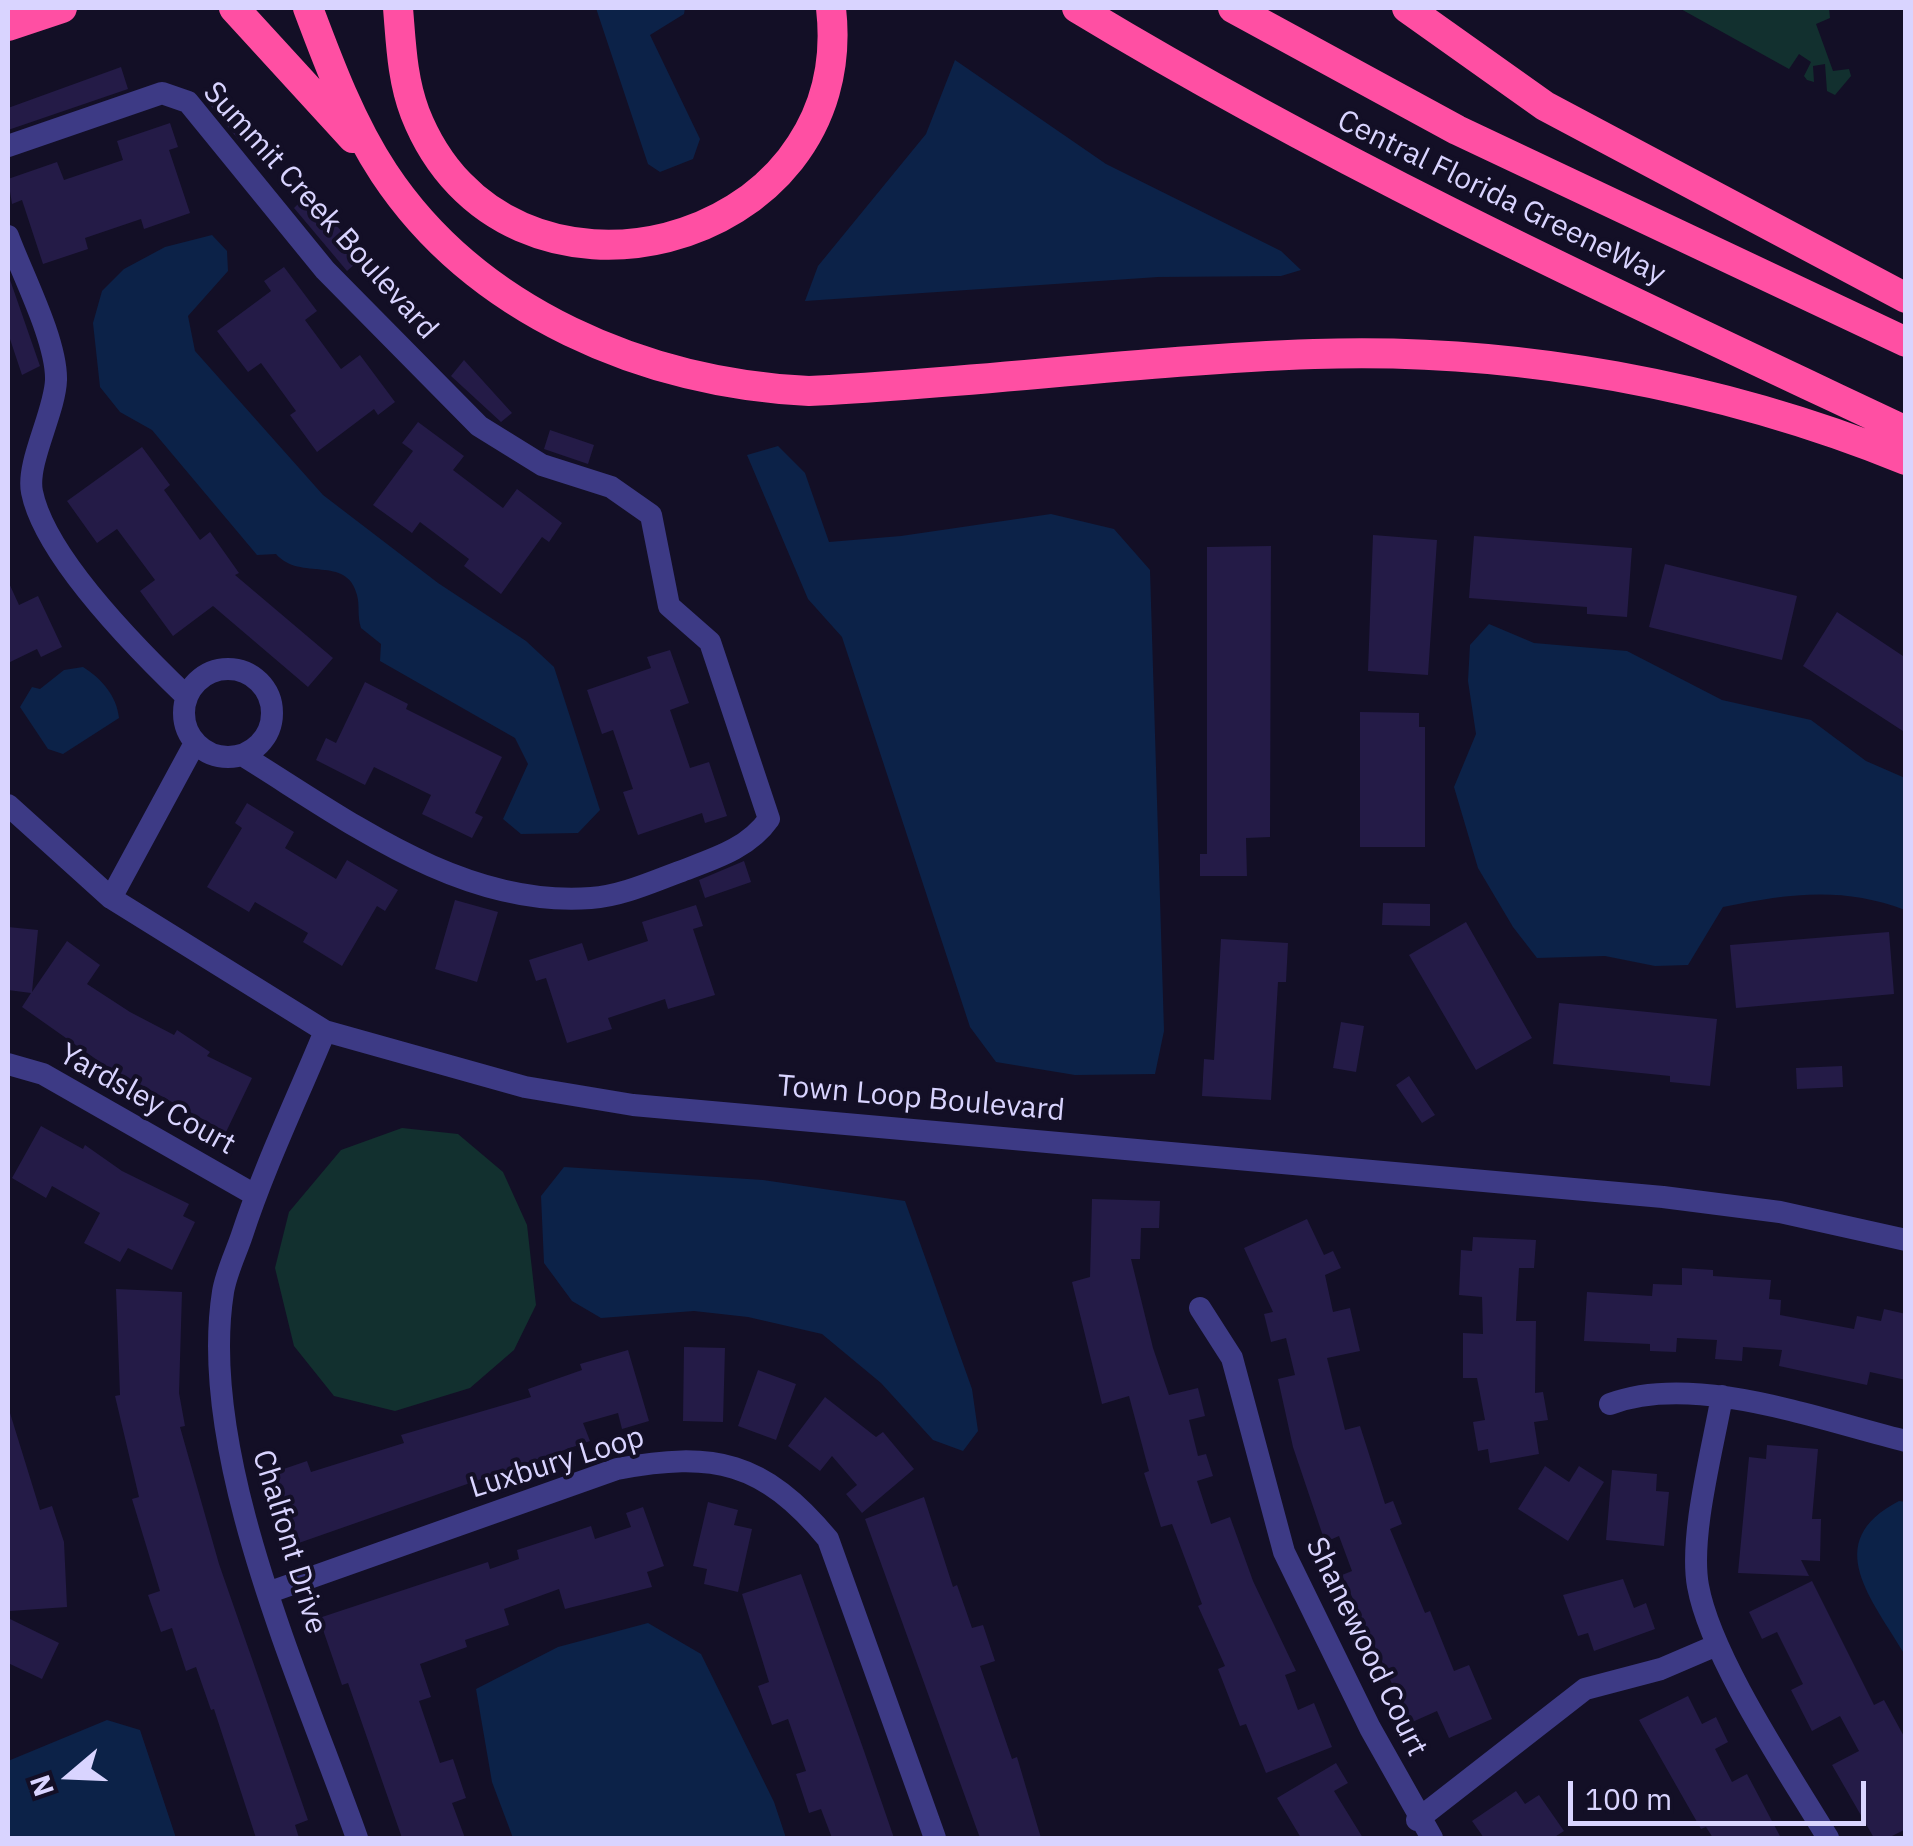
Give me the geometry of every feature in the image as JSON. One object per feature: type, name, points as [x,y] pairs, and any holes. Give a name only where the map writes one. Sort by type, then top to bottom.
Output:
[{"type":"highway","points":[[8,26],[62,8]]},
{"type":"highway","points":[[234,8],[427,225],[505,293],[593,343],[710,381],[809,391],[1282,356],[1462,357],[1662,386],[1803,424],[1906,460]]},
{"type":"highway","points":[[308,8],[332,74],[384,173]]},
{"type":"highway","points":[[398,8],[405,80],[422,127],[448,170],[517,223],[592,245],[638,246],[710,226],[742,206],[795,152],[818,109],[830,69],[831,8]]},
{"type":"highway","name":"Central Florida GreeneWay","points":[[1076,8],[1246,107],[1422,202],[1906,431]]},
{"type":"highway","name":"Central Florida GreeneWay","points":[[1233,8],[1458,130],[1906,342]]},
{"type":"highway","points":[[1407,8],[1545,106],[1906,298]]},
{"type":"street","name":"Summit Creek Boulevard","points":[[8,146],[162,93],[188,102],[325,270],[479,426],[542,465],[610,487],[651,514],[670,606],[710,642],[770,820],[754,840],[641,886],[591,898],[514,892],[438,868],[364,834],[242,756],[217,756],[195,743]]},
{"type":"street","points":[[8,236],[50,348],[56,379],[31,489],[55,547],[146,658],[187,697]]},
{"type":"street","points":[[110,898],[195,743],[184,721],[187,697],[194,684],[219,670],[234,669],[260,682],[272,709],[266,738],[242,756]]},
{"type":"street","name":"Town Loop Boulevard","points":[[8,805],[110,898],[325,1032],[525,1087],[634,1105],[1664,1197],[1780,1212],[1906,1240]]},
{"type":"street","name":"Chalfont Drive","points":[[325,1032],[256,1194],[223,1291],[220,1374],[229,1458],[270,1592],[357,1838]]},
{"type":"street","name":"Yardsley Court","points":[[8,1064],[43,1074],[256,1194]]},
{"type":"street","name":"Shanewood Court","points":[[1200,1308],[1232,1358],[1284,1552],[1424,1829]]},
{"type":"street","points":[[1610,1404],[1636,1394],[1722,1396],[1906,1441]]},
{"type":"street","points":[[1722,1396],[1700,1519],[1697,1585],[1717,1645],[1828,1838]]},
{"type":"street","name":"Luxbury Loop","points":[[270,1592],[618,1469],[676,1458],[724,1463],[798,1503],[828,1539],[936,1838]]},
{"type":"street","points":[[1424,1829],[1585,1690],[1661,1669],[1717,1645]]},
{"type":"green space","points":[[1679,8],[1829,8],[1830,18],[1816,24],[1833,71],[1849,69],[1851,76],[1835,95],[1827,91],[1825,64],[1813,66],[1814,82],[1807,80],[1804,76],[1811,62],[1799,54],[1789,69]]},
{"type":"green space","points":[[402,1128],[458,1134],[503,1172],[527,1225],[536,1305],[514,1350],[470,1388],[395,1411],[334,1396],[294,1346],[275,1268],[289,1212],[341,1150]]},
{"type":"water","points":[[596,8],[685,8],[684,14],[650,35],[700,139],[693,159],[660,172],[648,164]]},
{"type":"water","points":[[955,60],[1106,164],[1281,251],[1301,270],[1281,276],[1158,277],[805,301],[818,266],[926,134]]},
{"type":"water","points":[[212,235],[227,251],[228,271],[188,316],[195,351],[323,495],[438,583],[526,641],[554,667],[600,810],[578,833],[521,834],[503,819],[528,764],[515,738],[380,661],[381,644],[361,628],[358,599],[344,575],[297,566],[276,554],[257,555],[152,430],[120,412],[100,387],[93,323],[102,291],[124,269],[165,247]]},
{"type":"water","points":[[778,446],[805,473],[829,542],[901,536],[1051,514],[1114,529],[1150,570],[1164,1031],[1155,1074],[1075,1075],[996,1062],[970,1027],[842,637],[808,599],[747,455]]},
{"type":"water","points":[[1489,624],[1534,643],[1627,651],[1722,700],[1811,720],[1866,761],[1905,778],[1905,910],[1837,895],[1770,899],[1723,907],[1688,965],[1655,966],[1605,956],[1537,958],[1513,927],[1478,868],[1454,787],[1476,734],[1468,681],[1470,645]]},
{"type":"water","points":[[83,667],[107,688],[119,718],[63,754],[48,749],[20,707],[32,687],[40,689],[64,670]]},
{"type":"water","points":[[564,1167],[763,1180],[905,1201],[972,1389],[978,1431],[963,1451],[933,1440],[881,1383],[822,1334],[748,1317],[694,1311],[601,1318],[572,1301],[544,1263],[541,1196]]},
{"type":"water","points":[[1899,1501],[1906,1502],[1905,1655],[1868,1593],[1857,1553],[1862,1535],[1875,1517]]},
{"type":"water","points":[[648,1623],[701,1654],[774,1802],[786,1838],[513,1838],[492,1782],[476,1689],[558,1647]]},
{"type":"water","points":[[107,1720],[140,1730],[176,1838],[8,1838],[8,1761]]},
{"type":"building","points":[[121,67],[128,89],[8,130],[8,108]]},
{"type":"building","points":[[214,84],[249,131],[238,139],[201,94]]},
{"type":"building","points":[[170,123],[178,147],[169,150],[190,213],[144,229],[141,219],[85,238],[88,249],[43,264],[22,200],[12,204],[8,179],[57,162],[64,180],[123,160],[117,141]]},
{"type":"building","points":[[308,194],[364,256],[347,271],[294,208]]},
{"type":"building","points":[[284,267],[317,311],[305,320],[341,369],[360,355],[395,402],[378,415],[374,409],[317,452],[290,415],[296,411],[261,363],[248,372],[217,331],[271,291],[264,281]]},
{"type":"building","points":[[8,274],[40,366],[22,375],[8,333]]},
{"type":"building","points":[[464,360],[512,413],[501,422],[451,376]]},
{"type":"building","points":[[418,422],[464,456],[453,470],[503,508],[517,489],[562,523],[549,542],[542,537],[501,594],[464,566],[469,559],[420,522],[412,533],[373,505],[413,451],[402,443]]},
{"type":"building","points":[[550,430],[594,445],[588,464],[544,449]]},
{"type":"building","points":[[142,447],[170,485],[164,490],[200,540],[210,532],[239,573],[235,575],[333,658],[308,687],[213,606],[173,636],[140,591],[155,580],[117,529],[97,543],[67,501]]},
{"type":"building","points":[[1373,535],[1437,540],[1428,675],[1368,671]]},
{"type":"building","points":[[1474,536],[1632,548],[1627,617],[1587,614],[1587,607],[1469,598]]},
{"type":"building","points":[[1271,546],[1270,837],[1246,838],[1247,876],[1200,876],[1200,854],[1207,854],[1207,547]]},
{"type":"building","points":[[1665,564],[1797,596],[1782,660],[1649,627]]},
{"type":"building","points":[[8,581],[19,605],[38,596],[62,647],[41,657],[37,649],[8,663]]},
{"type":"building","points":[[1837,612],[1906,658],[1906,733],[1803,666]]},
{"type":"building","points":[[670,650],[689,703],[670,710],[690,768],[709,762],[727,816],[705,823],[702,813],[638,835],[623,792],[633,789],[613,730],[602,734],[587,690],[651,668],[647,657]]},
{"type":"building","points":[[365,682],[408,704],[406,709],[502,757],[475,813],[483,817],[472,838],[422,814],[431,795],[374,767],[365,785],[316,760],[326,738],[336,743]]},
{"type":"building","points":[[1360,712],[1419,713],[1419,727],[1425,727],[1425,847],[1360,847]]},
{"type":"building","points":[[247,803],[294,832],[285,848],[336,879],[347,860],[398,890],[385,911],[377,906],[342,966],[303,942],[308,933],[255,902],[249,912],[207,887],[242,828],[235,823]]},
{"type":"building","points":[[744,861],[751,882],[705,898],[699,880]]},
{"type":"building","points":[[455,900],[498,912],[477,982],[435,969]]},
{"type":"building","points":[[1383,903],[1430,904],[1430,926],[1382,925]]},
{"type":"building","points":[[696,905],[703,926],[693,929],[715,995],[668,1009],[665,999],[608,1018],[612,1029],[567,1043],[546,978],[536,981],[529,960],[582,943],[588,961],[648,941],[642,922]]},
{"type":"building","points":[[1466,922],[1532,1038],[1476,1070],[1409,955]]},
{"type":"building","points":[[8,927],[38,930],[32,992],[67,941],[100,965],[87,984],[174,1035],[177,1030],[210,1052],[207,1056],[252,1078],[226,1132],[100,1062],[22,1007],[31,993],[8,990]]},
{"type":"building","points":[[1889,932],[1894,994],[1736,1008],[1730,945]]},
{"type":"building","points":[[1221,939],[1288,943],[1286,982],[1278,982],[1271,1100],[1202,1096],[1204,1059],[1214,1060]]},
{"type":"building","points":[[1559,1003],[1717,1019],[1710,1086],[1670,1082],[1670,1076],[1553,1064]]},
{"type":"building","points":[[1341,1022],[1364,1026],[1356,1072],[1333,1068]]},
{"type":"building","points":[[1842,1066],[1843,1087],[1797,1089],[1796,1068]]},
{"type":"building","points":[[1409,1076],[1435,1115],[1422,1123],[1396,1085]]},
{"type":"building","points":[[41,1126],[83,1149],[85,1145],[122,1171],[189,1204],[183,1216],[195,1222],[172,1270],[128,1248],[120,1262],[84,1243],[100,1213],[52,1186],[46,1198],[12,1178]]},
{"type":"building","points":[[1092,1199],[1160,1201],[1159,1228],[1141,1228],[1140,1259],[1131,1259],[1153,1348],[1169,1395],[1198,1388],[1205,1416],[1189,1420],[1198,1456],[1206,1454],[1213,1476],[1197,1481],[1211,1524],[1230,1517],[1253,1581],[1296,1671],[1285,1675],[1298,1710],[1314,1703],[1332,1747],[1266,1773],[1246,1724],[1240,1726],[1218,1669],[1225,1666],[1198,1606],[1202,1604],[1172,1524],[1161,1527],[1144,1473],[1149,1471],[1129,1396],[1102,1404],[1072,1282],[1090,1277]]},
{"type":"building","points":[[1307,1219],[1324,1255],[1333,1251],[1341,1268],[1325,1275],[1333,1312],[1350,1308],[1360,1351],[1327,1358],[1345,1430],[1360,1426],[1385,1504],[1393,1501],[1402,1524],[1390,1529],[1425,1613],[1430,1611],[1454,1671],[1469,1665],[1492,1719],[1449,1738],[1437,1711],[1410,1723],[1342,1575],[1352,1571],[1339,1536],[1325,1542],[1293,1447],[1278,1379],[1295,1375],[1286,1338],[1271,1342],[1264,1314],[1273,1312],[1244,1248]]},
{"type":"building","points":[[1473,1237],[1536,1240],[1534,1268],[1519,1268],[1516,1321],[1536,1321],[1535,1393],[1543,1392],[1548,1420],[1534,1422],[1539,1454],[1490,1463],[1488,1449],[1478,1451],[1473,1422],[1485,1420],[1477,1378],[1463,1378],[1463,1333],[1483,1334],[1482,1297],[1459,1295],[1461,1250],[1472,1251]]},
{"type":"building","points":[[1682,1268],[1713,1270],[1713,1276],[1771,1280],[1769,1299],[1781,1300],[1780,1315],[1854,1329],[1857,1316],[1881,1321],[1884,1309],[1906,1314],[1906,1380],[1870,1372],[1867,1385],[1779,1366],[1782,1350],[1743,1347],[1742,1361],[1715,1359],[1717,1340],[1677,1338],[1676,1352],[1650,1351],[1650,1344],[1584,1341],[1587,1292],[1652,1296],[1653,1284],[1682,1285]]},
{"type":"building","points":[[116,1289],[182,1292],[179,1393],[185,1426],[180,1427],[219,1564],[308,1820],[295,1825],[299,1838],[256,1838],[214,1709],[211,1710],[196,1667],[186,1671],[172,1628],[161,1632],[148,1595],[160,1591],[132,1499],[139,1497],[115,1396],[120,1395]]},
{"type":"building","points":[[684,1347],[725,1348],[723,1422],[683,1421]]},
{"type":"building","points":[[628,1350],[649,1421],[622,1429],[618,1413],[583,1423],[590,1441],[293,1545],[269,1474],[307,1461],[311,1472],[404,1443],[401,1435],[531,1397],[528,1389],[582,1370],[580,1364]]},
{"type":"building","points":[[758,1370],[796,1384],[776,1440],[738,1426]]},
{"type":"building","points":[[825,1397],[876,1437],[883,1432],[914,1469],[862,1513],[846,1494],[857,1485],[832,1456],[820,1471],[788,1446]]},
{"type":"building","points":[[10,1413],[40,1510],[52,1506],[64,1542],[67,1607],[10,1611]]},
{"type":"building","points":[[1767,1445],[1818,1449],[1812,1519],[1821,1519],[1820,1561],[1801,1560],[1809,1576],[1738,1573],[1749,1457],[1766,1459]]},
{"type":"building","points":[[1545,1466],[1569,1482],[1579,1466],[1604,1482],[1568,1541],[1518,1509]]},
{"type":"building","points":[[1612,1470],[1657,1474],[1656,1491],[1669,1492],[1664,1546],[1606,1540]]},
{"type":"building","points":[[924,1497],[953,1587],[957,1585],[972,1628],[983,1625],[995,1661],[980,1666],[1012,1759],[1017,1757],[1041,1838],[980,1838],[865,1519]]},
{"type":"building","points":[[708,1502],[738,1510],[734,1525],[752,1529],[738,1592],[704,1584],[707,1569],[693,1566]]},
{"type":"building","points":[[643,1507],[664,1566],[647,1572],[652,1587],[565,1609],[559,1589],[504,1609],[509,1625],[465,1640],[467,1647],[420,1664],[431,1697],[419,1701],[440,1763],[453,1759],[466,1798],[452,1803],[465,1838],[402,1838],[348,1683],[342,1685],[319,1618],[488,1562],[490,1569],[519,1559],[517,1550],[591,1526],[595,1539],[631,1527],[626,1513]]},
{"type":"building","points":[[801,1574],[894,1838],[832,1838],[821,1809],[809,1813],[796,1774],[806,1771],[788,1719],[772,1725],[758,1686],[769,1682],[742,1594]]},
{"type":"building","points":[[1623,1579],[1634,1608],[1646,1603],[1655,1629],[1594,1651],[1588,1633],[1578,1636],[1563,1595]]},
{"type":"building","points":[[1812,1581],[1874,1705],[1884,1700],[1906,1740],[1906,1829],[1888,1838],[1874,1838],[1832,1765],[1859,1751],[1840,1716],[1812,1731],[1791,1690],[1803,1684],[1777,1632],[1762,1639],[1749,1612]]},
{"type":"building","points":[[8,1618],[59,1643],[42,1679],[8,1663]]},
{"type":"building","points":[[1688,1696],[1702,1724],[1716,1717],[1728,1742],[1715,1749],[1732,1782],[1747,1774],[1781,1838],[1713,1838],[1706,1827],[1701,1829],[1639,1720]]},
{"type":"building","points":[[1336,1763],[1348,1783],[1334,1791],[1363,1838],[1301,1838],[1277,1798]]},
{"type":"building","points":[[1516,1791],[1525,1804],[1539,1795],[1564,1831],[1553,1838],[1484,1838],[1472,1821]]}]
